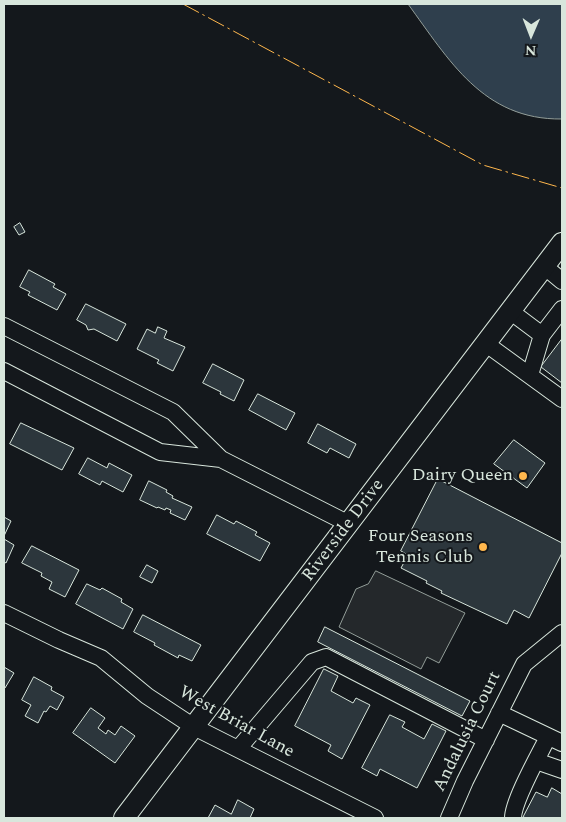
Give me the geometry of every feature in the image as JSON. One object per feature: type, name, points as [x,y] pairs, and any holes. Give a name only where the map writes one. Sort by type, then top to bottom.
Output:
[{"type":"main road","name":"Riverside Drive","points":[[124,818],[562,243]]},
{"type":"street","points":[[544,266],[562,281]]},
{"type":"street","points":[[530,375],[542,335],[562,309]]},
{"type":"street","points":[[510,311],[542,335]]},
{"type":"street","points":[[4,326],[173,412],[221,460],[349,524]]},
{"type":"street","points":[[485,343],[562,399]]},
{"type":"street","points":[[4,371],[160,452],[221,460]]},
{"type":"street","name":"West Briar Lane","points":[[4,614],[101,658],[147,696],[194,727],[375,818]]},
{"type":"street","name":"Andalusia Court","points":[[449,818],[524,664],[562,633]]},
{"type":"street","points":[[238,749],[312,662],[326,657],[486,740]]},
{"type":"street","points":[[499,713],[555,740],[536,761],[513,812],[513,818]]},
{"type":"street","points":[[536,761],[562,770]]},
{"type":"shaded area","points":[[376,571],[465,613],[439,663],[427,657],[421,669],[339,627],[356,589],[368,584]]},
{"type":"water","points":[[408,4],[562,4],[562,119],[534,117],[510,109],[489,98],[454,65]]},
{"type":"building","points":[[20,223],[25,232],[19,235],[14,227]]},
{"type":"building","points":[[29,270],[55,284],[53,287],[66,294],[57,310],[28,295],[30,292],[20,287]]},
{"type":"building","points":[[86,304],[126,324],[117,341],[94,329],[88,330],[86,325],[77,320]]},
{"type":"building","points":[[158,327],[167,331],[164,338],[185,347],[173,371],[157,363],[159,360],[137,349],[147,329],[155,333]]},
{"type":"building","points":[[562,339],[562,383],[541,367]]},
{"type":"building","points":[[213,364],[244,380],[234,401],[203,383]]},
{"type":"building","points":[[258,394],[295,413],[286,430],[249,410]]},
{"type":"building","points":[[21,423],[74,448],[62,470],[10,444]]},
{"type":"building","points":[[318,424],[356,444],[349,458],[330,448],[327,453],[308,443]]},
{"type":"building","name":"Dairy Queen","points":[[514,440],[545,463],[527,488],[494,464]]},
{"type":"building","points":[[88,458],[107,468],[109,463],[132,475],[123,492],[102,481],[100,485],[79,474]]},
{"type":"building","name":"Four Seasons Tennis Club","points":[[438,479],[562,543],[562,553],[529,618],[514,610],[507,624],[441,593],[442,591],[426,583],[427,581],[401,568],[408,555],[401,551]]},
{"type":"building","points":[[149,481],[167,490],[166,492],[173,496],[172,498],[192,507],[185,520],[170,513],[171,510],[157,508],[140,500]]},
{"type":"building","points":[[217,515],[234,524],[236,521],[257,532],[255,535],[270,543],[260,561],[207,534]]},
{"type":"building","points":[[4,517],[11,521],[4,536]]},
{"type":"building","points":[[4,539],[14,545],[6,563],[4,562]]},
{"type":"building","points":[[32,546],[79,570],[65,597],[49,589],[52,582],[41,576],[42,573],[22,563]]},
{"type":"building","points":[[147,565],[158,571],[152,583],[140,577]]},
{"type":"building","points":[[87,584],[100,590],[102,588],[122,599],[121,602],[133,609],[123,629],[76,604]]},
{"type":"building","points":[[143,615],[201,645],[192,661],[179,655],[178,658],[134,632]]},
{"type":"building","points":[[325,627],[470,701],[462,716],[318,642]]},
{"type":"building","points":[[4,667],[14,673],[5,688],[4,688]]},
{"type":"building","points":[[324,669],[338,676],[331,691],[353,703],[356,698],[370,705],[342,759],[328,751],[331,745],[295,726]]},
{"type":"building","points":[[34,677],[52,687],[51,690],[64,697],[57,710],[50,706],[46,712],[44,711],[38,723],[25,716],[31,705],[22,700]]},
{"type":"building","points":[[91,708],[105,718],[98,728],[106,734],[108,730],[115,735],[121,726],[135,736],[115,763],[73,733]]},
{"type":"building","points":[[390,715],[405,722],[402,727],[424,739],[432,724],[446,731],[417,788],[380,769],[377,776],[362,768]]},
{"type":"building","points":[[552,788],[562,794],[562,818],[523,817],[536,792],[547,797]]},
{"type":"building","points":[[238,800],[254,809],[250,818],[208,818],[215,805],[231,814]]},
{"type":"power","points":[[183,4],[483,165],[562,188]]},
{"type":"place","name":"Dairy Queen","points":[[523,476]]},
{"type":"place","name":"Four Seasons Tennis Club","points":[[483,547]]}]
